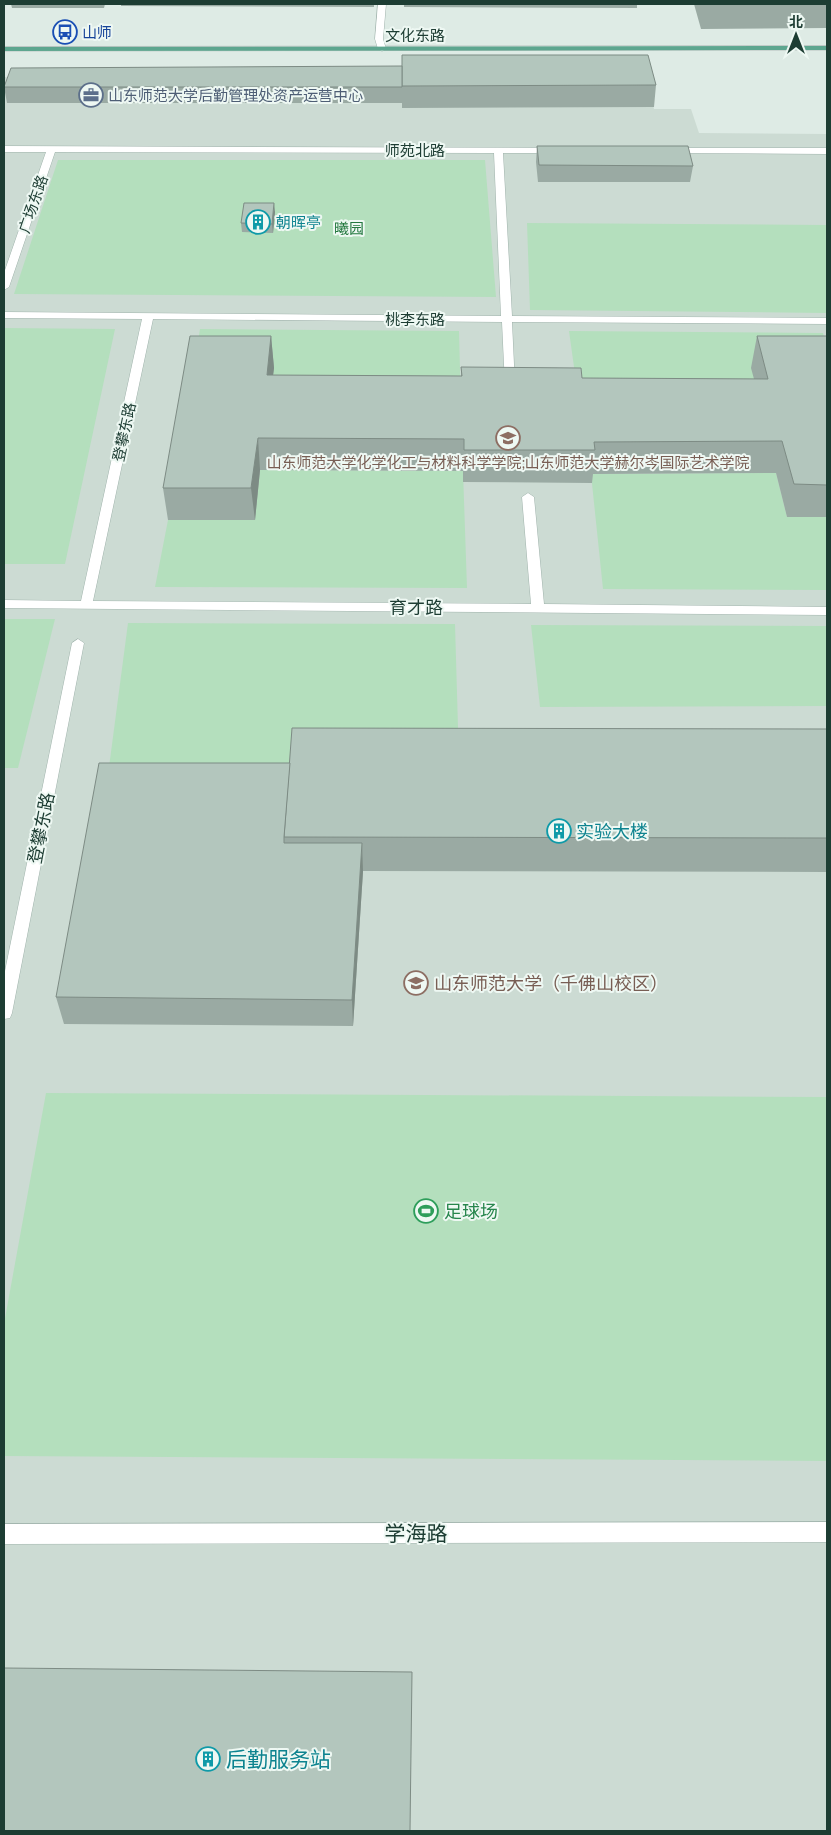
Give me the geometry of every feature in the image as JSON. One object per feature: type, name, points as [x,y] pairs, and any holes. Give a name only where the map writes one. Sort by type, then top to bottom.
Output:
[{"type":"main road","name":"文化东路","points":[[4,49],[827,48]]},
{"type":"lane","points":[[382,4],[379,40],[382,49]]},
{"type":"lane","name":"师苑北路","points":[[4,149],[568,151]]},
{"type":"lane","name":"广场东路","points":[[4,287],[52,149]]},
{"type":"lane","points":[[498,150],[510,390]]},
{"type":"lane","points":[[658,151],[827,151]]},
{"type":"lane","name":"桃李东路","points":[[4,315],[827,321]]},
{"type":"lane","name":"登攀东路","points":[[86,605],[148,317]]},
{"type":"lane","points":[[528,497],[538,608]]},
{"type":"lane","name":"育才路","points":[[4,604],[827,610]]},
{"type":"lane","name":"登攀东路","points":[[4,1013],[78,643]]},
{"type":"lane","name":"学海路","points":[[4,1534],[827,1532]]},
{"type":"shaded area","name":"山东师范大学（千佛山校区）","points":[[4,77],[646,77],[654,109],[691,109],[699,133],[827,134],[827,1831],[4,1831]]},
{"type":"green space","name":"曦园","points":[[58,160],[485,160],[496,297],[14,294]]},
{"type":"green space","points":[[527,223],[827,225],[827,313],[530,310]]},
{"type":"green space","points":[[4,328],[115,329],[65,564],[4,564]]},
{"type":"green space","points":[[200,329],[459,331],[461,408],[194,367]]},
{"type":"green space","points":[[569,331],[823,333],[827,348],[761,411],[580,410]]},
{"type":"green space","points":[[260,470],[463,471],[467,588],[155,587],[168,520],[254,520]]},
{"type":"green space","points":[[776,473],[787,517],[827,517],[827,590],[603,589],[591,474]]},
{"type":"green space","points":[[4,619],[55,619],[18,768],[4,768]]},
{"type":"green space","points":[[128,623],[455,624],[459,762],[293,791],[106,790]]},
{"type":"green space","points":[[531,625],[827,626],[827,706],[540,707]]},
{"type":"green space","name":"足球场","points":[[46,1093],[827,1097],[827,1461],[4,1456],[4,1324]]},
{"type":"building","points":[[402,55],[648,55],[656,85],[402,86]]},
{"type":"building","points":[[402,66],[402,87],[4,87],[11,68]]},
{"type":"building","points":[[537,146],[688,146],[693,166],[539,165]]},
{"type":"building","points":[[244,203],[274,203],[272,224],[241,223]]},
{"type":"building","points":[[190,336],[271,336],[267,375],[462,376],[461,367],[581,368],[582,378],[768,379],[757,336],[827,336],[827,485],[794,484],[782,441],[594,442],[595,450],[464,450],[464,439],[258,438],[251,488],[163,488]]},
{"type":"building","name":"实验大楼","points":[[292,728],[827,729],[827,838],[284,837]]},
{"type":"building","points":[[99,763],[290,763],[284,843],[362,843],[352,1000],[56,997]]},
{"type":"building","name":"后勤服务站","points":[[4,1668],[412,1672],[410,1831],[4,1831]]},
{"type":"place","name":"山师","points":[[65,32]]},
{"type":"place","name":"山东师范大学后勤管理处资产运营中心","points":[[91,95]]},
{"type":"place","name":"朝晖亭","points":[[258,222]]},
{"type":"place","name":"山东师范大学化学化工与材料科学学院;山东师范大学赫尔岑国际艺术学院","points":[[508,438]]},
{"type":"place","name":"实验大楼","points":[[559,831]]},
{"type":"place","name":"山东师范大学（千佛山校区）","points":[[416,983]]},
{"type":"place","name":"足球场","points":[[426,1211]]},
{"type":"place","name":"后勤服务站","points":[[208,1759]]}]
